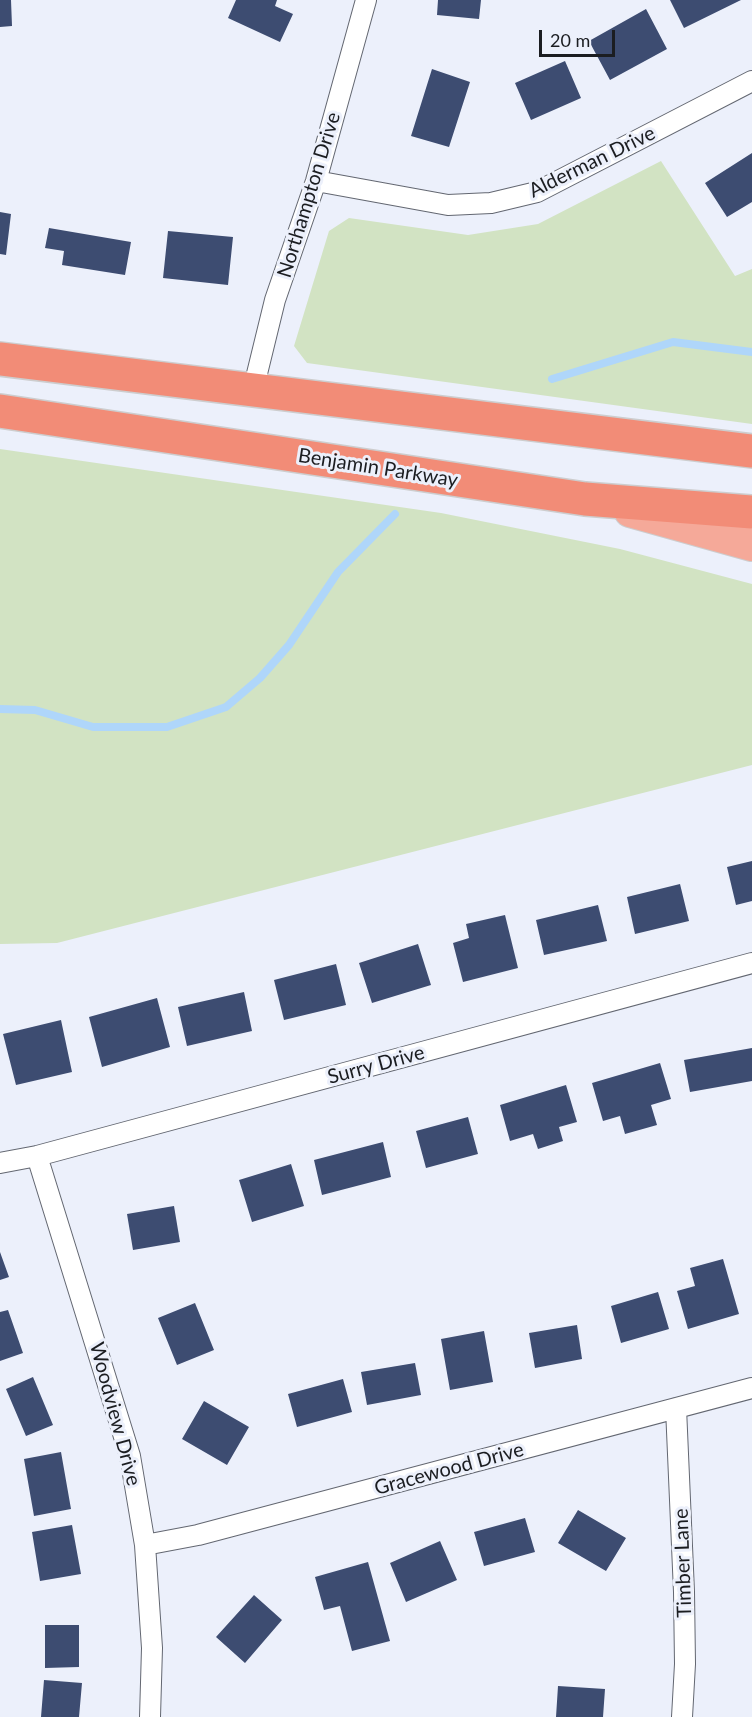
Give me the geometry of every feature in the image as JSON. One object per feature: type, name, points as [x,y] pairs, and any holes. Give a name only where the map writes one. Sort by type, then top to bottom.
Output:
[{"type":"highway","points":[[0,358],[752,451]]},
{"type":"highway","name":"Benjamin Parkway","points":[[0,411],[585,499]]},
{"type":"highway","points":[[585,499],[752,512]]},
{"type":"main road","name":"Benjamin Parkway","points":[[585,499],[752,545]]},
{"type":"street","name":"Northampton Drive","points":[[253,390],[275,300],[316,181],[366,0]]},
{"type":"street","name":"Alderman Drive","points":[[316,181],[448,205],[491,203],[537,192],[752,81]]},
{"type":"street","name":"Surry Drive","points":[[0,1163],[37,1156],[752,963]]},
{"type":"street","name":"Woodview Drive","points":[[37,1156],[130,1456],[145,1545],[152,1648],[150,1717]]},
{"type":"street","name":"Gracewood Drive","points":[[145,1545],[198,1535],[752,1388]]},
{"type":"street","name":"Timber Lane","points":[[675,1408],[686,1664],[682,1717]]},
{"type":"green space","points":[[661,161],[735,276],[752,269],[752,424],[307,363],[294,346],[329,231],[349,218],[468,235],[538,224]]},
{"type":"green space","points":[[0,449],[441,513],[620,549],[752,584],[752,765],[57,943],[0,944]]},
{"type":"building","points":[[0,0],[11,0],[12,26],[0,27]]},
{"type":"building","points":[[236,0],[277,0],[275,6],[293,14],[280,42],[228,18]]},
{"type":"building","points":[[438,0],[481,0],[479,19],[437,15]]},
{"type":"building","points":[[670,0],[741,0],[684,28]]},
{"type":"building","points":[[646,9],[667,49],[610,80],[589,41]]},
{"type":"building","points":[[565,61],[581,98],[531,120],[515,83]]},
{"type":"building","points":[[432,69],[470,82],[449,147],[411,136]]},
{"type":"building","points":[[752,153],[752,202],[727,217],[705,183]]},
{"type":"building","points":[[0,212],[11,214],[6,255],[0,254]]},
{"type":"building","points":[[49,228],[131,242],[125,275],[62,265],[64,251],[45,248]]},
{"type":"building","points":[[168,231],[233,237],[228,285],[163,278]]},
{"type":"building","points":[[752,861],[752,901],[736,905],[727,867]]},
{"type":"building","points":[[680,884],[689,921],[635,934],[627,897]]},
{"type":"building","points":[[598,905],[607,941],[544,955],[536,920]]},
{"type":"building","points":[[505,915],[518,968],[463,982],[453,943],[469,938],[466,924]]},
{"type":"building","points":[[418,944],[431,985],[372,1003],[359,963]]},
{"type":"building","points":[[336,964],[346,1005],[284,1020],[274,980]]},
{"type":"building","points":[[244,992],[252,1031],[187,1046],[178,1007]]},
{"type":"building","points":[[157,998],[170,1047],[102,1067],[89,1017]]},
{"type":"building","points":[[61,1020],[72,1072],[16,1085],[3,1034]]},
{"type":"building","points":[[752,1048],[752,1081],[690,1092],[684,1060]]},
{"type":"building","points":[[660,1063],[671,1099],[651,1105],[657,1125],[625,1134],[620,1116],[603,1121],[592,1083]]},
{"type":"building","points":[[566,1085],[577,1122],[559,1127],[563,1141],[538,1149],[533,1134],[510,1141],[500,1105]]},
{"type":"building","points":[[468,1117],[478,1154],[426,1168],[416,1131]]},
{"type":"building","points":[[383,1142],[391,1177],[322,1195],[314,1160]]},
{"type":"building","points":[[291,1164],[304,1206],[252,1222],[239,1180]]},
{"type":"building","points":[[174,1206],[180,1242],[133,1250],[127,1214]]},
{"type":"building","points":[[0,1252],[9,1277],[0,1280]]},
{"type":"building","points":[[723,1259],[739,1314],[688,1329],[677,1291],[695,1286],[690,1268]]},
{"type":"building","points":[[658,1292],[669,1329],[621,1343],[611,1306]]},
{"type":"building","points":[[195,1303],[214,1350],[177,1365],[158,1318]]},
{"type":"building","points":[[8,1310],[23,1353],[0,1361],[0,1312]]},
{"type":"building","points":[[577,1325],[582,1359],[535,1368],[529,1333]]},
{"type":"building","points":[[484,1331],[493,1382],[450,1390],[441,1339]]},
{"type":"building","points":[[415,1363],[421,1395],[367,1405],[361,1372]]},
{"type":"building","points":[[33,1377],[53,1425],[26,1436],[6,1389]]},
{"type":"building","points":[[343,1379],[352,1412],[297,1427],[288,1394]]},
{"type":"building","points":[[204,1401],[249,1427],[227,1465],[182,1439]]},
{"type":"building","points":[[61,1452],[71,1509],[34,1516],[24,1459]]},
{"type":"building","points":[[578,1510],[626,1538],[606,1571],[558,1543]]},
{"type":"building","points":[[525,1518],[535,1552],[484,1566],[474,1532]]},
{"type":"building","points":[[72,1525],[81,1574],[40,1581],[32,1532]]},
{"type":"building","points":[[440,1541],[457,1580],[406,1602],[390,1563]]},
{"type":"building","points":[[368,1562],[390,1641],[352,1651],[340,1606],[324,1610],[315,1577]]},
{"type":"building","points":[[254,1595],[282,1620],[245,1663],[216,1637]]},
{"type":"building","points":[[45,1625],[79,1625],[79,1667],[45,1668]]},
{"type":"building","points":[[44,1680],[82,1683],[79,1717],[41,1717]]},
{"type":"building","points":[[558,1686],[605,1689],[603,1717],[556,1717]]},
{"type":"waterway","points":[[552,379],[673,342],[752,352]]},
{"type":"waterway","points":[[0,709],[35,710],[93,727],[167,727],[226,707],[260,678],[289,645],[338,572],[395,514]]}]
